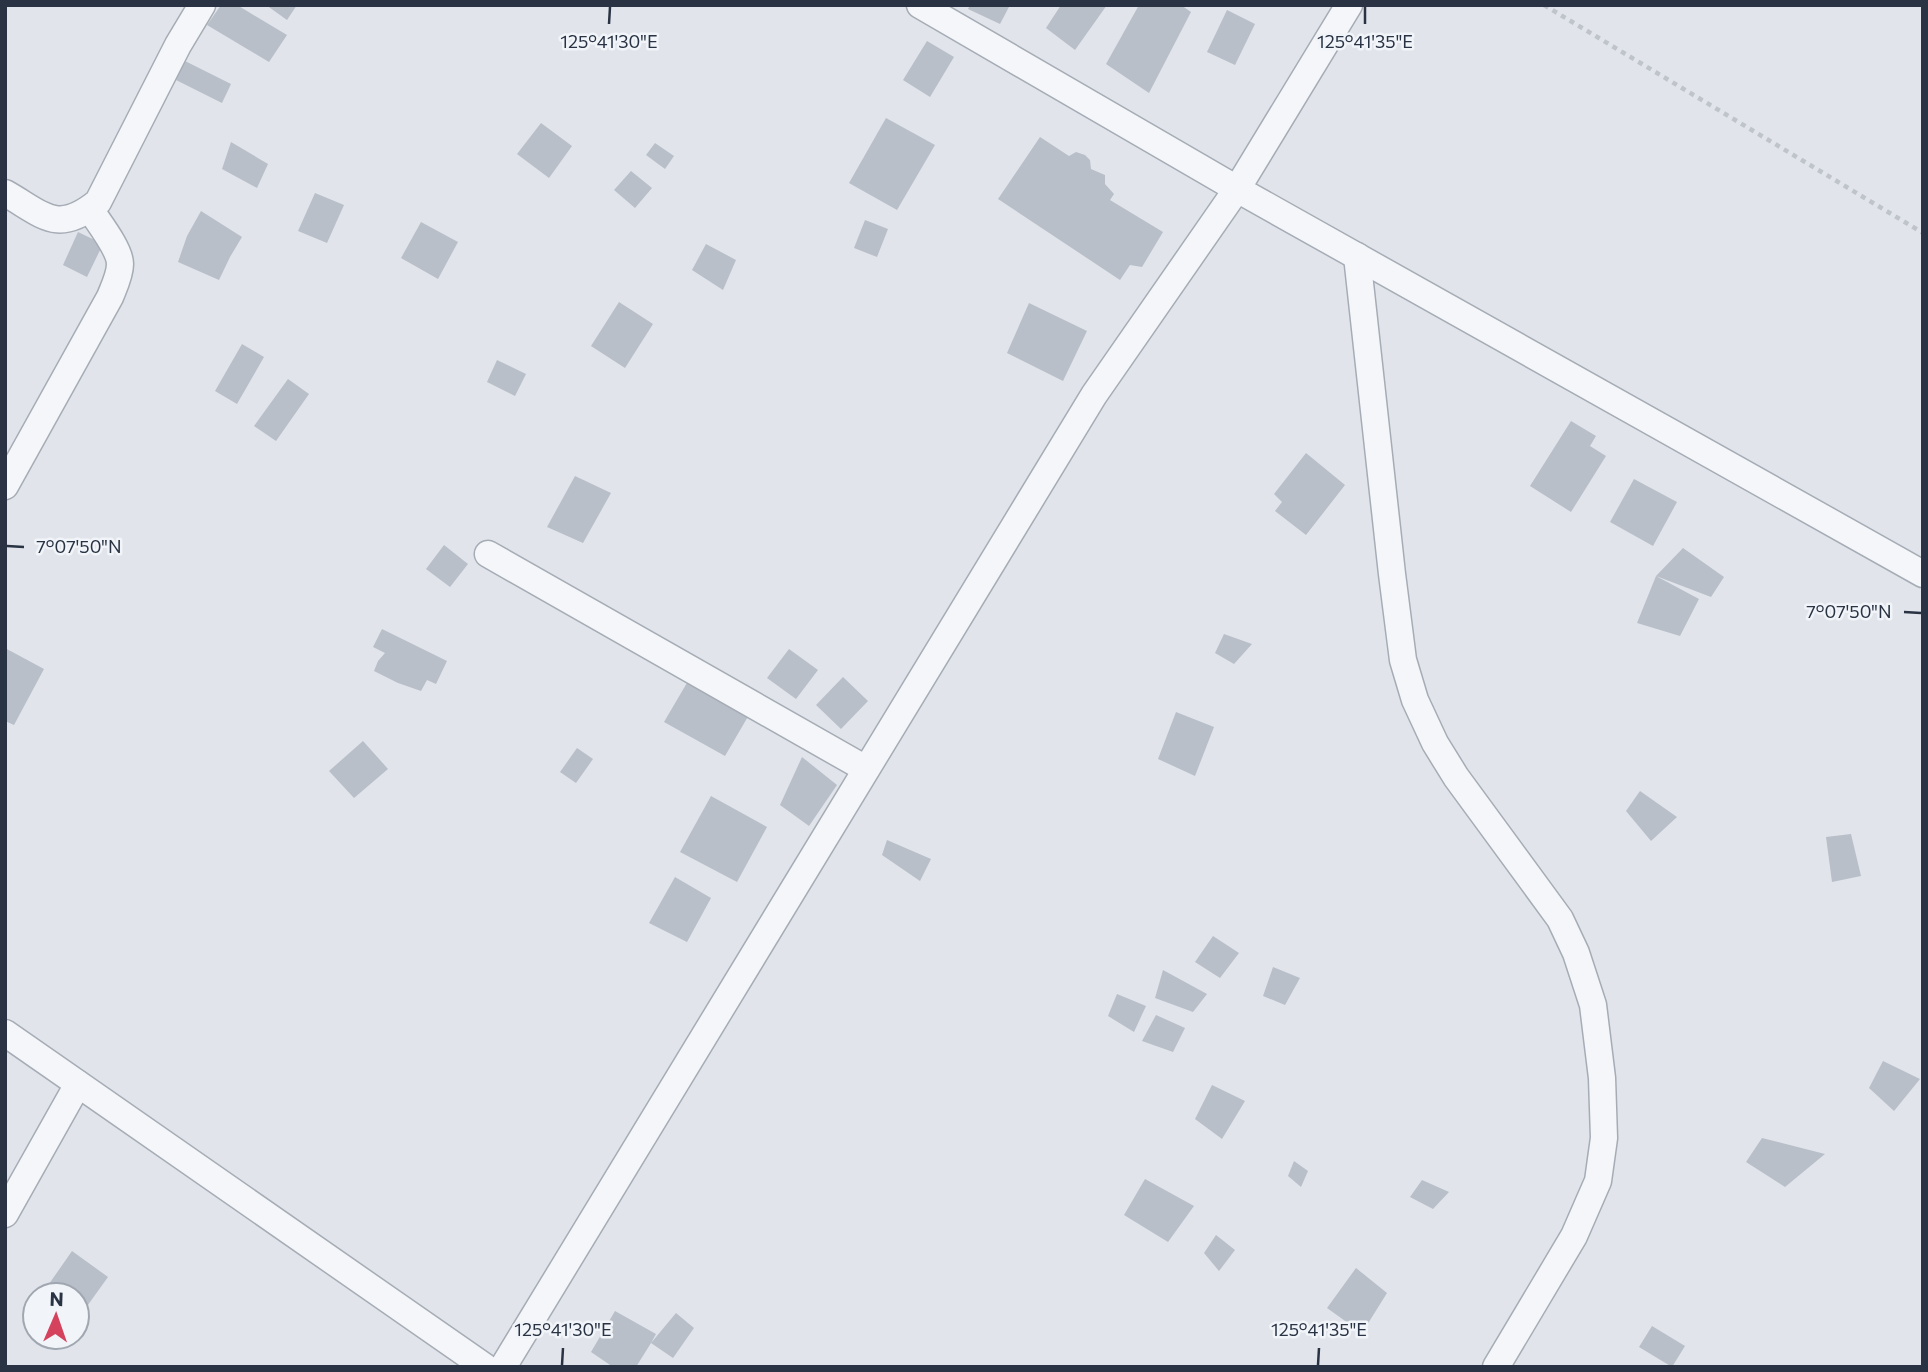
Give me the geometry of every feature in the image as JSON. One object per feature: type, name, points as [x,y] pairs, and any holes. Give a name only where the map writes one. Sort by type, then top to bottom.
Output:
[{"type":"street","points":[[5,193],[52,220],[78,217],[98,202],[178,45],[202,5]]},
{"type":"street","points":[[920,5],[1237,189],[1923,574]]},
{"type":"street","points":[[503,1367],[1094,395],[1237,189],[1349,5]]},
{"type":"street","points":[[5,486],[110,297],[119,273],[117,253],[90,209]]},
{"type":"street","points":[[1357,256],[1403,660],[1416,700],[1435,743],[1456,777],[1560,919],[1576,953],[1593,1005],[1602,1078],[1604,1138],[1598,1181],[1574,1236],[1496,1367]]},
{"type":"street","points":[[488,554],[866,769]]},
{"type":"street","points":[[5,1033],[485,1367]]},
{"type":"street","points":[[5,1213],[78,1084]]},
{"type":"path","points":[[1544,5],[1923,233]]},
{"type":"building","points":[[221,5],[237,5],[287,35],[269,62],[207,25]]},
{"type":"building","points":[[266,5],[297,5],[287,20]]},
{"type":"building","points":[[970,5],[1010,5],[1000,24],[968,9]]},
{"type":"building","points":[[1061,5],[1107,5],[1075,50],[1046,28]]},
{"type":"building","points":[[1139,5],[1181,5],[1191,12],[1149,93],[1106,64]]},
{"type":"building","points":[[1227,10],[1255,24],[1235,65],[1207,52]]},
{"type":"building","points":[[927,41],[954,57],[930,97],[903,80]]},
{"type":"building","points":[[185,61],[231,84],[222,103],[176,80]]},
{"type":"building","points":[[886,118],[935,145],[897,210],[849,183]]},
{"type":"building","points":[[541,123],[572,146],[549,178],[517,154]]},
{"type":"building","points":[[1040,137],[1069,156],[1076,152],[1085,155],[1090,160],[1091,169],[1105,175],[1105,184],[1114,194],[1110,200],[1163,232],[1142,267],[1130,265],[1120,280],[998,199]]},
{"type":"building","points":[[231,142],[268,164],[257,188],[222,169]]},
{"type":"building","points":[[655,143],[674,156],[665,169],[646,155]]},
{"type":"building","points":[[631,171],[652,188],[635,208],[614,190]]},
{"type":"building","points":[[315,193],[344,205],[327,243],[298,231]]},
{"type":"building","points":[[201,211],[242,237],[219,280],[178,262],[187,236]]},
{"type":"building","points":[[865,220],[888,229],[877,257],[854,248]]},
{"type":"building","points":[[421,222],[458,242],[438,279],[401,258]]},
{"type":"building","points":[[78,232],[103,244],[87,277],[63,265]]},
{"type":"building","points":[[706,244],[736,260],[723,290],[692,270]]},
{"type":"building","points":[[619,302],[653,324],[625,368],[591,346]]},
{"type":"building","points":[[1029,303],[1087,331],[1063,381],[1007,353]]},
{"type":"building","points":[[242,344],[264,357],[237,404],[215,391]]},
{"type":"building","points":[[497,360],[526,374],[515,396],[487,382]]},
{"type":"building","points":[[288,379],[309,394],[276,441],[254,426]]},
{"type":"building","points":[[1571,421],[1596,436],[1590,446],[1606,456],[1571,512],[1530,486]]},
{"type":"building","points":[[1306,453],[1345,485],[1306,535],[1275,511],[1282,502],[1274,494]]},
{"type":"building","points":[[575,476],[611,493],[583,543],[547,527]]},
{"type":"building","points":[[1634,479],[1677,502],[1653,546],[1610,522]]},
{"type":"building","points":[[444,545],[468,564],[450,587],[426,569]]},
{"type":"building","points":[[1683,548],[1724,577],[1711,597],[1656,576]]},
{"type":"building","points":[[1656,576],[1699,599],[1680,636],[1637,623]]},
{"type":"building","points":[[382,629],[447,661],[436,684],[427,680],[421,691],[374,671],[385,653],[373,647]]},
{"type":"building","points":[[1224,634],[1252,644],[1234,664],[1215,653]]},
{"type":"building","points":[[5,648],[44,669],[14,725],[5,721]]},
{"type":"building","points":[[789,649],[818,670],[796,699],[767,678]]},
{"type":"building","points":[[691,676],[753,708],[725,756],[664,722]]},
{"type":"building","points":[[843,677],[868,701],[841,729],[816,705]]},
{"type":"building","points":[[1176,712],[1214,727],[1195,776],[1158,759]]},
{"type":"building","points":[[363,741],[388,769],[354,798],[329,771]]},
{"type":"building","points":[[577,748],[593,759],[576,783],[560,772]]},
{"type":"building","points":[[802,757],[837,785],[809,826],[780,805]]},
{"type":"building","points":[[1640,791],[1677,817],[1651,841],[1626,811]]},
{"type":"building","points":[[711,796],[767,827],[737,882],[680,852]]},
{"type":"building","points":[[1851,834],[1861,876],[1832,882],[1826,837]]},
{"type":"building","points":[[887,840],[931,859],[920,881],[882,855]]},
{"type":"building","points":[[675,877],[711,898],[687,942],[649,923]]},
{"type":"building","points":[[1213,936],[1239,953],[1220,978],[1195,962]]},
{"type":"building","points":[[1273,967],[1300,978],[1285,1005],[1263,996]]},
{"type":"building","points":[[1163,970],[1207,994],[1193,1012],[1155,998]]},
{"type":"building","points":[[1117,994],[1146,1006],[1134,1032],[1108,1016]]},
{"type":"building","points":[[1156,1015],[1185,1028],[1173,1052],[1142,1041]]},
{"type":"building","points":[[1883,1061],[1920,1079],[1894,1111],[1869,1088]]},
{"type":"building","points":[[1212,1085],[1245,1101],[1222,1139],[1195,1119]]},
{"type":"building","points":[[1762,1138],[1825,1154],[1785,1187],[1746,1162]]},
{"type":"building","points":[[1294,1161],[1308,1171],[1301,1187],[1288,1176]]},
{"type":"building","points":[[1145,1179],[1194,1206],[1168,1242],[1124,1215]]},
{"type":"building","points":[[1422,1180],[1449,1192],[1433,1209],[1410,1197]]},
{"type":"building","points":[[1216,1235],[1235,1250],[1219,1271],[1204,1253]]},
{"type":"building","points":[[72,1251],[108,1277],[91,1301],[91,1281],[51,1281]]},
{"type":"building","points":[[1356,1268],[1387,1293],[1362,1333],[1327,1308]]},
{"type":"building","points":[[615,1311],[656,1334],[636,1367],[613,1367],[591,1352]]},
{"type":"building","points":[[676,1313],[694,1328],[673,1358],[651,1343]]},
{"type":"building","points":[[1652,1326],[1685,1346],[1672,1367],[1639,1347]]}]
